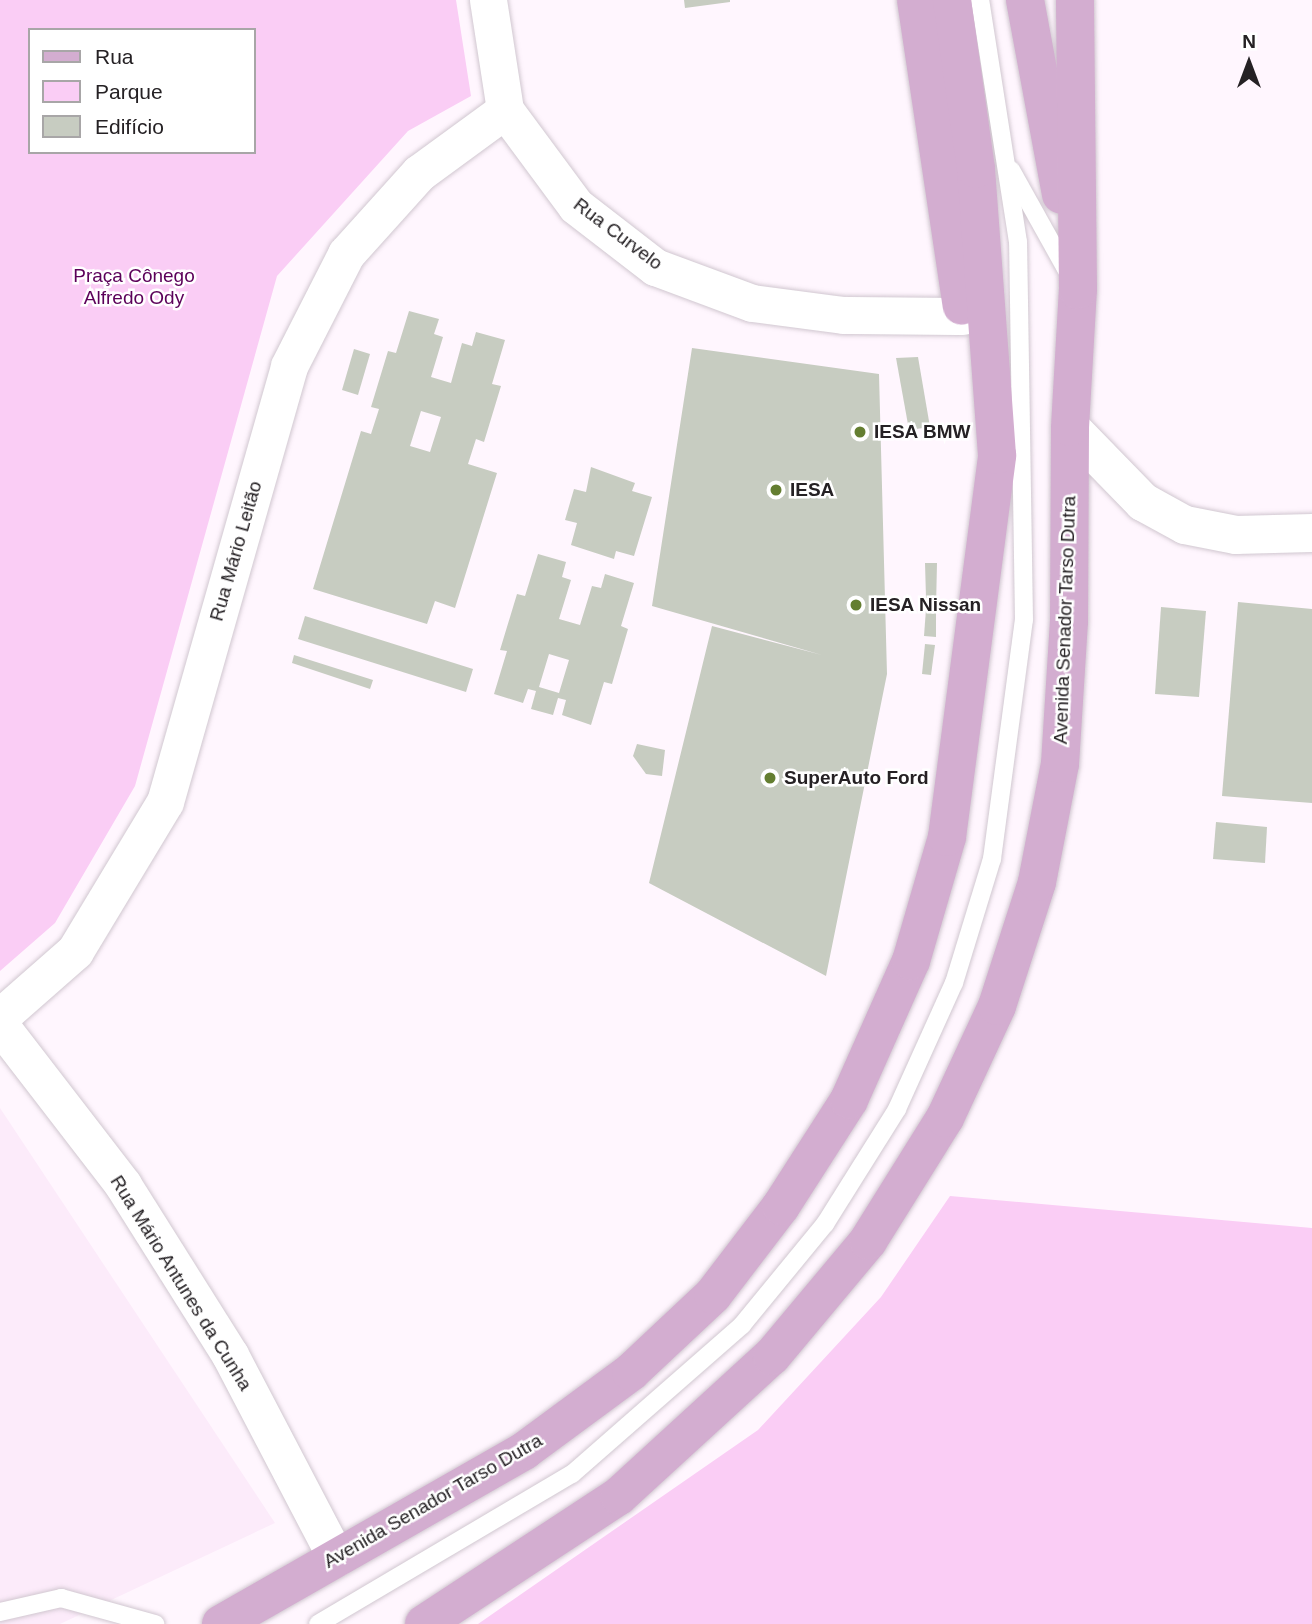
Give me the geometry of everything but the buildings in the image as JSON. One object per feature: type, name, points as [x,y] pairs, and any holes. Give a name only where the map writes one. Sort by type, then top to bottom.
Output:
[{"type":"main road","name":"Avenida Senador Tarso Dutra","points":[[916,0],[963,316],[997,455]]},
{"type":"main road","name":"Avenida Senador Tarso Dutra","points":[[221,1624],[524,1451],[631,1372],[713,1295],[781,1206],[849,1100],[911,961],[947,837],[979,618],[997,455],[976,169],[952,0]]},
{"type":"main road","name":"Avenida Senador Tarso Dutra","points":[[1025,0],[1078,290]]},
{"type":"main road","name":"Avenida Senador Tarso Dutra","points":[[424,1624],[619,1496],[772,1356],[868,1241],[946,1118],[1001,994],[1037,882],[1060,764],[1069,621],[1070,427],[1078,290],[1074,0]]},
{"type":"street","name":"Rua Curvelo","points":[[488,0],[505,110],[576,206],[655,267],[752,303],[842,315],[963,316]]},
{"type":"street","name":"Rua Mário Leitão","points":[[0,1017],[75,951],[164,802],[289,366],[346,254],[419,173],[505,110]]},
{"type":"street","points":[[1070,427],[1143,502],[1185,525],[1236,535],[1312,533]]},
{"type":"street","name":"Rua Mário Antunes da Cunha","points":[[0,1025],[123,1185],[230,1355],[336,1558]]},
{"type":"lane","points":[[318,1624],[572,1474],[742,1325],[825,1224],[897,1109],[954,984],[992,859],[1024,620],[1018,242],[980,0]]},
{"type":"lane","points":[[1005,161],[1078,290]]},
{"type":"lane","points":[[0,1612],[61,1598],[155,1624]]},
{"type":"shaded area","points":[[0,1108],[275,1523],[60,1624],[0,1624]]},
{"type":"green space","name":"Praça Cônego Alfredo Ody","points":[[0,0],[456,0],[471,96],[408,131],[277,276],[135,786],[55,923],[0,971]]},
{"type":"green space","points":[[950,1196],[1312,1228],[1312,1624],[478,1624],[758,1430],[881,1297]]},
{"type":"place","name":"IESA BMW","points":[[860,432]]},
{"type":"place","name":"IESA","points":[[776,490]]},
{"type":"place","name":"IESA Nissan","points":[[856,605]]},
{"type":"place","name":"SuperAuto Ford","points":[[770,778]]}]
